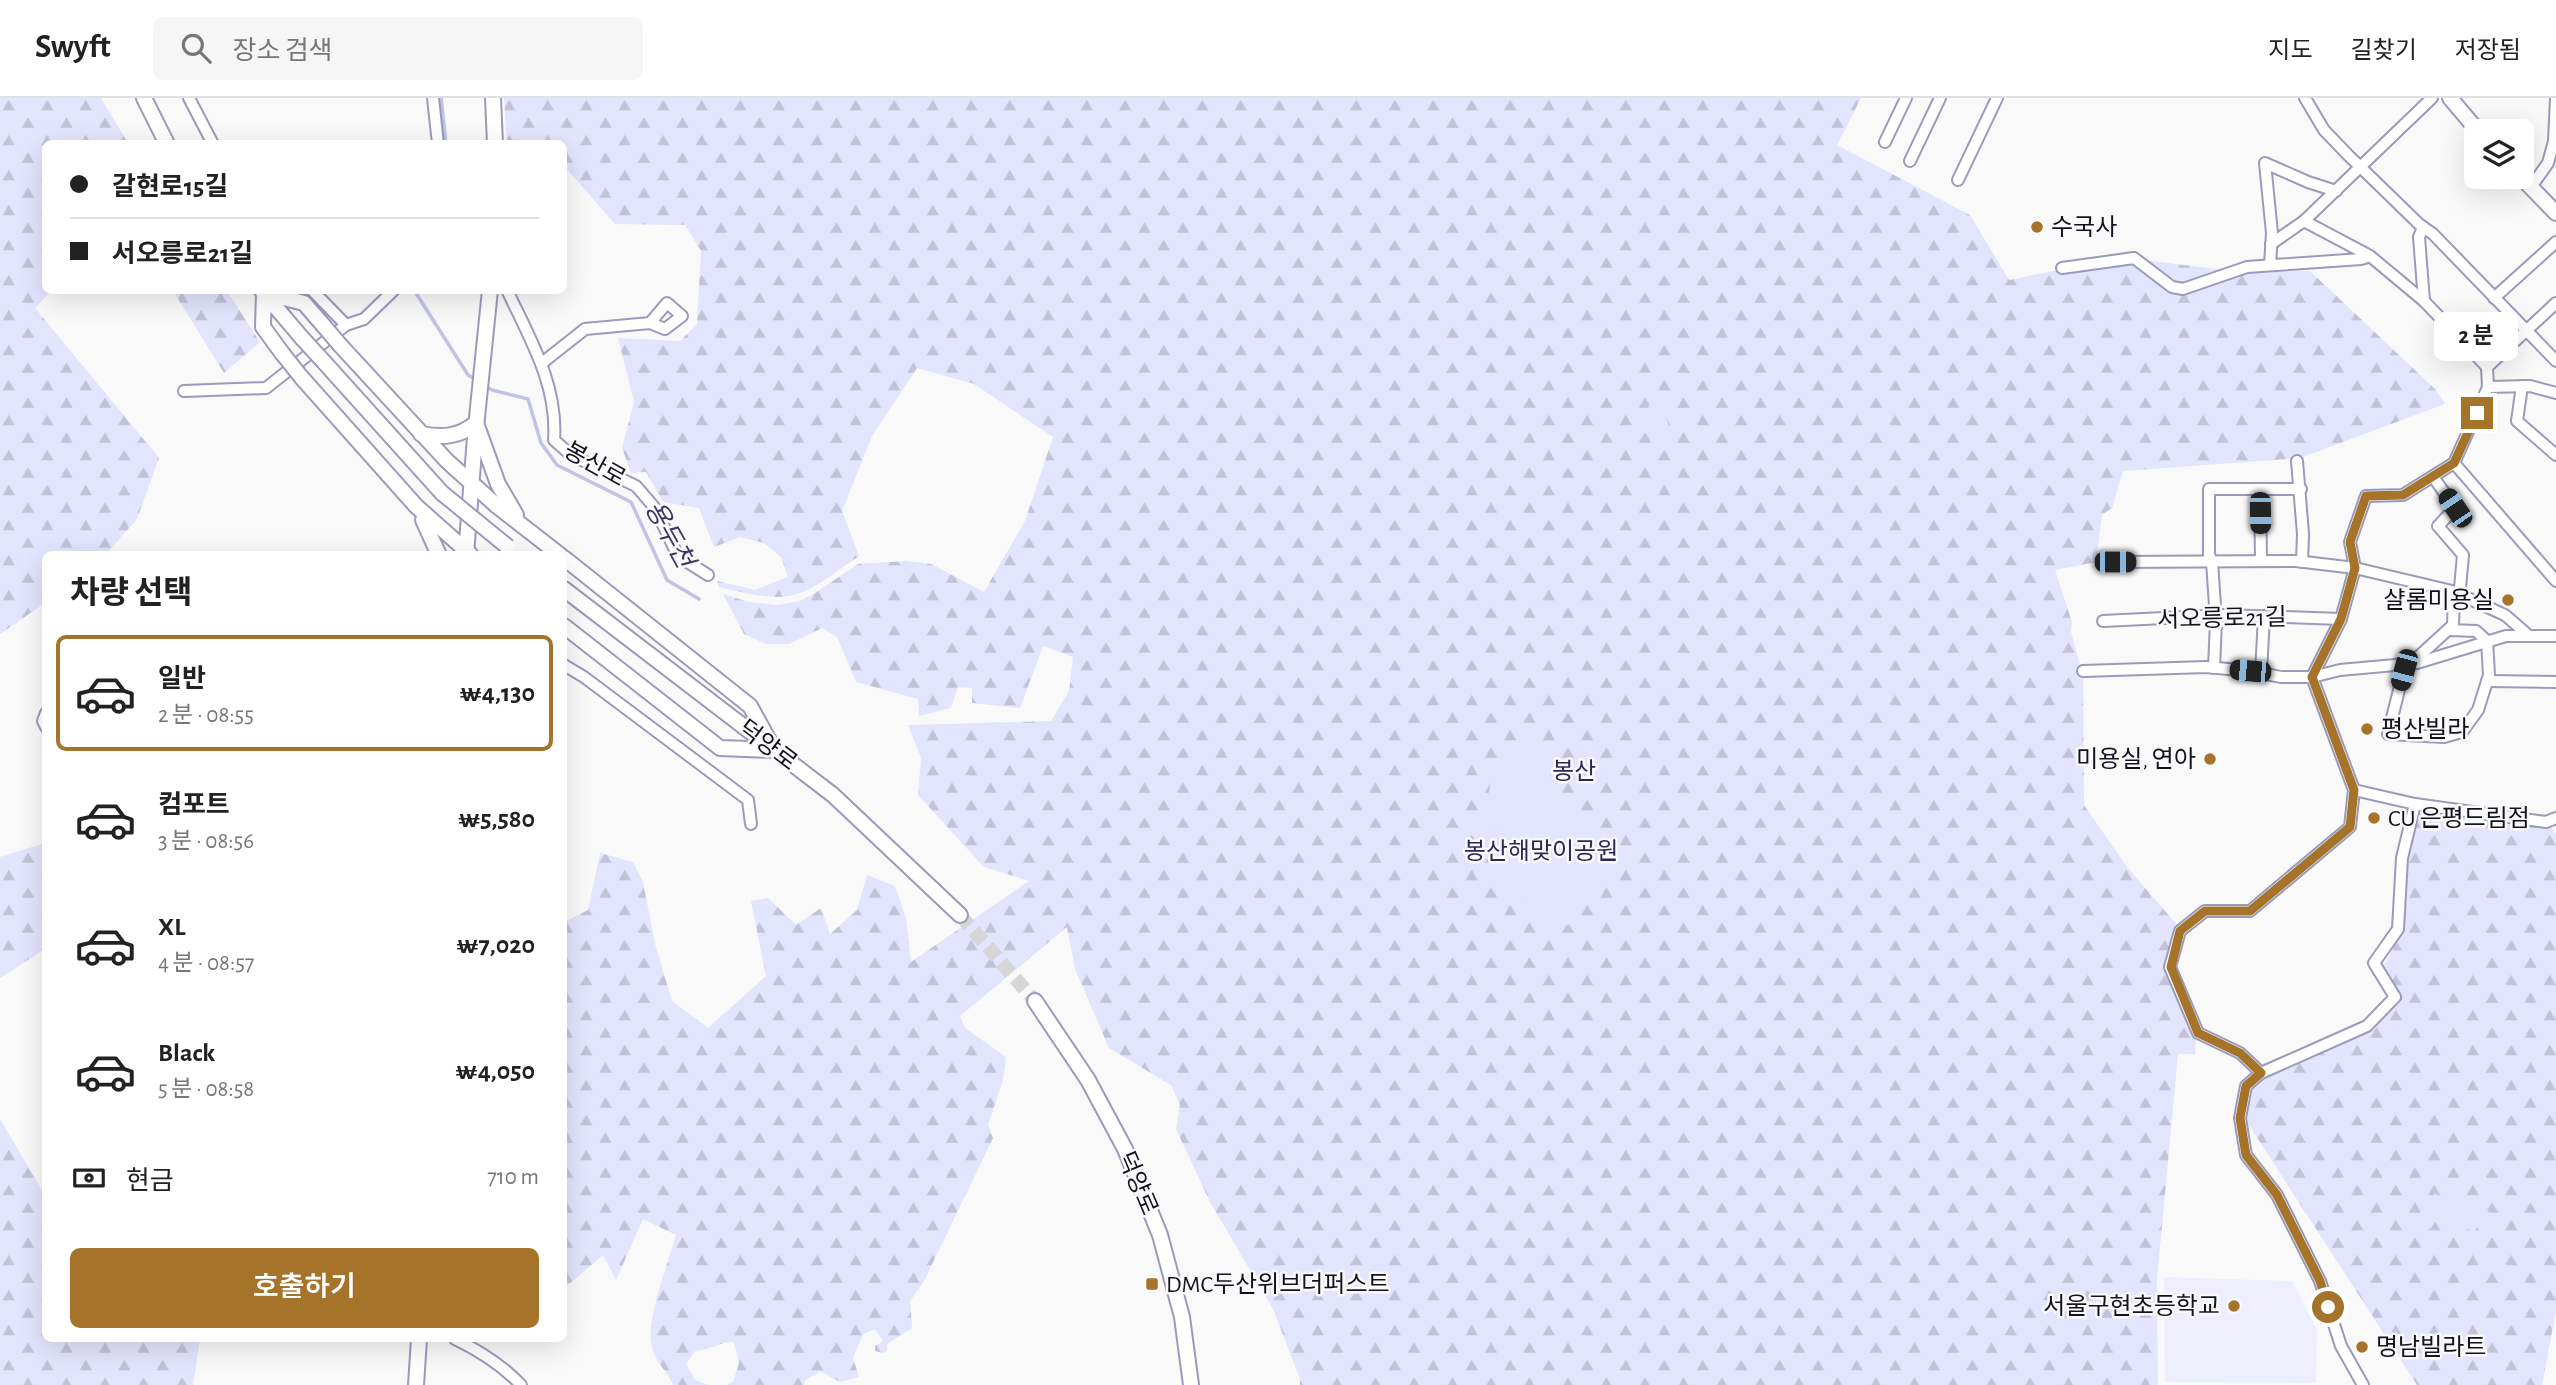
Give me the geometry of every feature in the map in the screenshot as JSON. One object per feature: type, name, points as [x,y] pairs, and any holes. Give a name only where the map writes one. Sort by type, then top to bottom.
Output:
[{"type":"main road","points":[[144,98],[165,140]]},
{"type":"main road","points":[[493,98],[495,140]]},
{"type":"main road","points":[[2449,98],[2467,119]]},
{"type":"main road","points":[[2533,189],[2556,213]]},
{"type":"main road","points":[[263,294],[263,327],[282,353],[416,506],[466,551]]},
{"type":"main road","points":[[265,294],[442,493],[513,551]]},
{"type":"main road","points":[[270,294],[304,303],[421,434],[471,485],[556,551]]},
{"type":"main road","points":[[468,551],[476,423],[490,294]]},
{"type":"main road","points":[[421,434],[452,436],[465,432],[476,423]]},
{"type":"main road","points":[[476,423],[498,484],[515,514],[529,530]]},
{"type":"main road","points":[[416,506],[438,551]]},
{"type":"main road","points":[[567,560],[750,706],[775,750]]},
{"type":"main road","name":"덕양로","points":[[567,591],[833,795],[960,915]]},
{"type":"main road","points":[[567,628],[720,748],[775,750]]},
{"type":"main road","name":"덕양로","points":[[1035,1001],[1088,1080],[1125,1149],[1163,1247],[1182,1317],[1191,1385]]},
{"type":"main road","points":[[416,1385],[419,1342]]},
{"type":"street","points":[[189,98],[211,140]]},
{"type":"street","points":[[433,98],[438,140]]},
{"type":"street","points":[[1885,142],[1906,98]]},
{"type":"street","points":[[1910,162],[1940,98]]},
{"type":"street","points":[[1958,180],[1997,98]]},
{"type":"street","points":[[2305,98],[2324,130],[2433,234],[2556,361]]},
{"type":"street","points":[[2271,244],[2304,221],[2432,98]]},
{"type":"street","points":[[2534,175],[2549,163],[2555,141],[2556,98]]},
{"type":"street","points":[[2270,265],[2265,163],[2336,191]]},
{"type":"street","points":[[2261,1073],[2240,1053],[2198,1033],[2171,967],[2180,931],[2205,911],[2250,911],[2350,827],[2354,790],[2312,677],[2341,619],[2355,568],[2350,542],[2366,496],[2403,495],[2454,463],[2488,387],[2487,367],[2424,301],[2370,256],[2304,221]]},
{"type":"street","points":[[2423,227],[2419,237],[2424,301]]},
{"type":"street","points":[[2494,298],[2556,242]]},
{"type":"street","points":[[2062,268],[2134,258],[2172,287],[2183,289],[2247,267],[2361,259],[2370,256]]},
{"type":"street","points":[[316,294],[346,325]]},
{"type":"street","points":[[184,391],[266,388],[346,325],[364,319],[390,294]]},
{"type":"street","name":"봉산로","points":[[509,294],[542,363],[553,399],[556,419],[554,440],[571,455],[636,486],[655,508],[678,556],[708,575]]},
{"type":"street","points":[[2487,367],[2556,303]]},
{"type":"street","points":[[542,363],[585,329],[650,323]]},
{"type":"street","points":[[2522,386],[2517,421],[2556,456]]},
{"type":"street","points":[[2488,387],[2530,386],[2556,393]]},
{"type":"street","points":[[2298,461],[2302,562]]},
{"type":"street","points":[[2454,463],[2556,581]]},
{"type":"street","points":[[2434,478],[2455,508],[2438,526],[2463,555],[2460,588],[2454,597],[2454,625],[2404,670],[2388,734],[2444,737],[2462,732],[2478,710],[2487,681],[2487,641],[2476,631],[2450,629]]},
{"type":"street","points":[[2214,668],[2216,617],[2212,561],[2209,555],[2209,489],[2301,489]]},
{"type":"street","points":[[2260,489],[2261,561]]},
{"type":"street","points":[[2115,562],[2302,562],[2355,568],[2457,593],[2505,615],[2528,635]]},
{"type":"street","points":[[2261,673],[2264,616]]},
{"type":"street","name":"서오릉로21길","points":[[2103,621],[2264,616],[2341,619]]},
{"type":"street","name":"서오릉로21길","points":[[2083,671],[2214,668],[2281,677],[2312,677],[2340,670],[2413,663],[2506,636],[2556,636]]},
{"type":"street","points":[[567,667],[748,800],[751,824]]},
{"type":"street","points":[[2487,681],[2556,682]]},
{"type":"street","points":[[2354,790],[2415,804],[2546,822],[2556,818]]},
{"type":"street","points":[[2363,1385],[2341,1346],[2320,1281],[2277,1195],[2246,1155],[2240,1118],[2246,1086],[2261,1073],[2367,1026],[2395,997],[2374,963],[2398,929],[2402,858],[2415,804]]},
{"type":"street","points":[[460,1342],[497,1364],[521,1385]]},
{"type":"shaded area","name":"서울구현초등학교","points":[[2164,1277],[2292,1281],[2317,1330],[2316,1383],[2165,1382]]},
{"type":"green space","points":[[0,98],[101,98],[126,140],[42,140],[42,294],[48,294],[35,308],[159,458],[137,519],[109,551],[42,551],[42,605],[0,634]]},
{"type":"green space","name":"봉산","points":[[504,98],[1861,98],[1837,145],[1970,215],[2009,280],[2121,257],[2247,273],[2310,271],[2436,390],[2445,404],[2300,458],[2123,471],[2112,508],[2102,515],[2096,562],[2055,570],[2072,622],[2071,632],[2083,676],[2084,805],[2127,867],[2178,926],[2166,970],[2196,1038],[2195,1054],[2178,1054],[2157,1279],[2158,1385],[1300,1385],[1273,1309],[1210,1202],[1176,1129],[1180,1105],[1171,1085],[1109,1048],[1075,969],[1067,927],[960,1016],[965,1028],[1006,1057],[1003,1080],[988,1125],[993,1138],[924,1281],[910,1301],[912,1328],[887,1344],[887,1351],[883,1353],[875,1351],[875,1346],[883,1341],[875,1329],[863,1334],[853,1358],[859,1377],[840,1382],[820,1371],[803,1385],[727,1385],[733,1382],[739,1363],[734,1342],[695,1351],[686,1364],[695,1380],[708,1385],[673,1385],[655,1355],[651,1332],[655,1304],[676,1235],[643,1219],[616,1280],[603,1255],[567,1286],[567,920],[588,910],[600,853],[633,862],[643,882],[655,944],[672,1001],[708,1028],[766,976],[751,901],[768,898],[796,925],[821,908],[830,934],[857,910],[867,875],[895,886],[906,918],[911,962],[1029,881],[984,867],[918,795],[921,758],[908,725],[1051,721],[1069,691],[1073,657],[1043,646],[1020,708],[972,703],[972,688],[958,687],[951,708],[919,716],[918,699],[856,682],[837,637],[822,628],[789,644],[766,644],[744,634],[723,594],[749,602],[777,605],[800,601],[858,564],[906,561],[931,564],[984,592],[1025,521],[1053,437],[974,384],[917,368],[872,436],[842,511],[859,556],[822,582],[795,595],[764,596],[719,587],[717,581],[755,590],[788,577],[781,557],[764,543],[740,537],[714,547],[699,508],[663,502],[646,472],[631,473],[622,448],[634,402],[618,338],[680,341],[697,324],[701,251],[685,225],[615,224],[567,169],[567,140],[507,140]]},
{"type":"green space","points":[[175,294],[229,294],[260,342],[224,373]]},
{"type":"green space","points":[[1660,398],[1669,426],[1669,449],[1653,449],[1647,430],[1649,405],[1652,399]]},
{"type":"green space","name":"봉산해맞이공원","points":[[1536,745],[1545,753],[1570,810],[1607,841],[1616,874],[1580,903],[1572,923],[1545,934],[1525,898],[1505,887],[1480,847],[1494,762]]},
{"type":"green space","points":[[2421,808],[2550,826],[2556,834],[2556,1311],[2542,1385],[2417,1385],[2245,1119],[2251,1089],[2261,1073],[2367,1026],[2395,997],[2384,965],[2403,930],[2407,864]]},
{"type":"green space","points":[[42,844],[42,951],[0,978],[0,857]]},
{"type":"green space","points":[[0,1119],[42,1190],[42,1342],[200,1342],[193,1385],[0,1385]]},
{"type":"green space","points":[[2453,1185],[2489,1212],[2473,1233],[2444,1211],[2430,1229],[2416,1218],[2435,1193],[2442,1199]]},
{"type":"waterway","name":"용두천","points":[[441,98],[446,140]]},
{"type":"waterway","name":"용두천","points":[[417,294],[468,375],[477,380]]},
{"type":"waterway","name":"용두천","points":[[483,385],[492,390],[528,399],[541,443],[557,465],[631,502],[667,580],[699,599]]},
{"type":"tunnel","points":[[960,915],[1035,1001]]},
{"type":"place","name":"수국사","points":[[2037,227]]},
{"type":"place","name":"샬롬미용실","points":[[2508,600]]},
{"type":"place","name":"평산빌라","points":[[2367,729]]},
{"type":"place","name":"미용실, 연아","points":[[2210,759]]},
{"type":"place","name":"CU 은평드림점","points":[[2374,818]]},
{"type":"place","name":"DMC두산위브더퍼스트","points":[[1152,1284]]},
{"type":"place","name":"서울구현초등학교","points":[[2234,1306]]},
{"type":"place","name":"명남빌라트","points":[[2362,1347]]},
{"type":"route","points":[[2328,1307],[2320,1281],[2277,1195],[2246,1155],[2240,1118],[2246,1086],[2261,1073],[2240,1053],[2198,1033],[2171,967],[2180,931],[2205,911],[2250,911],[2350,827],[2354,790],[2312,677],[2341,619],[2355,568],[2350,542],[2366,496],[2403,495],[2434,478],[2454,463],[2477,413]]}]
